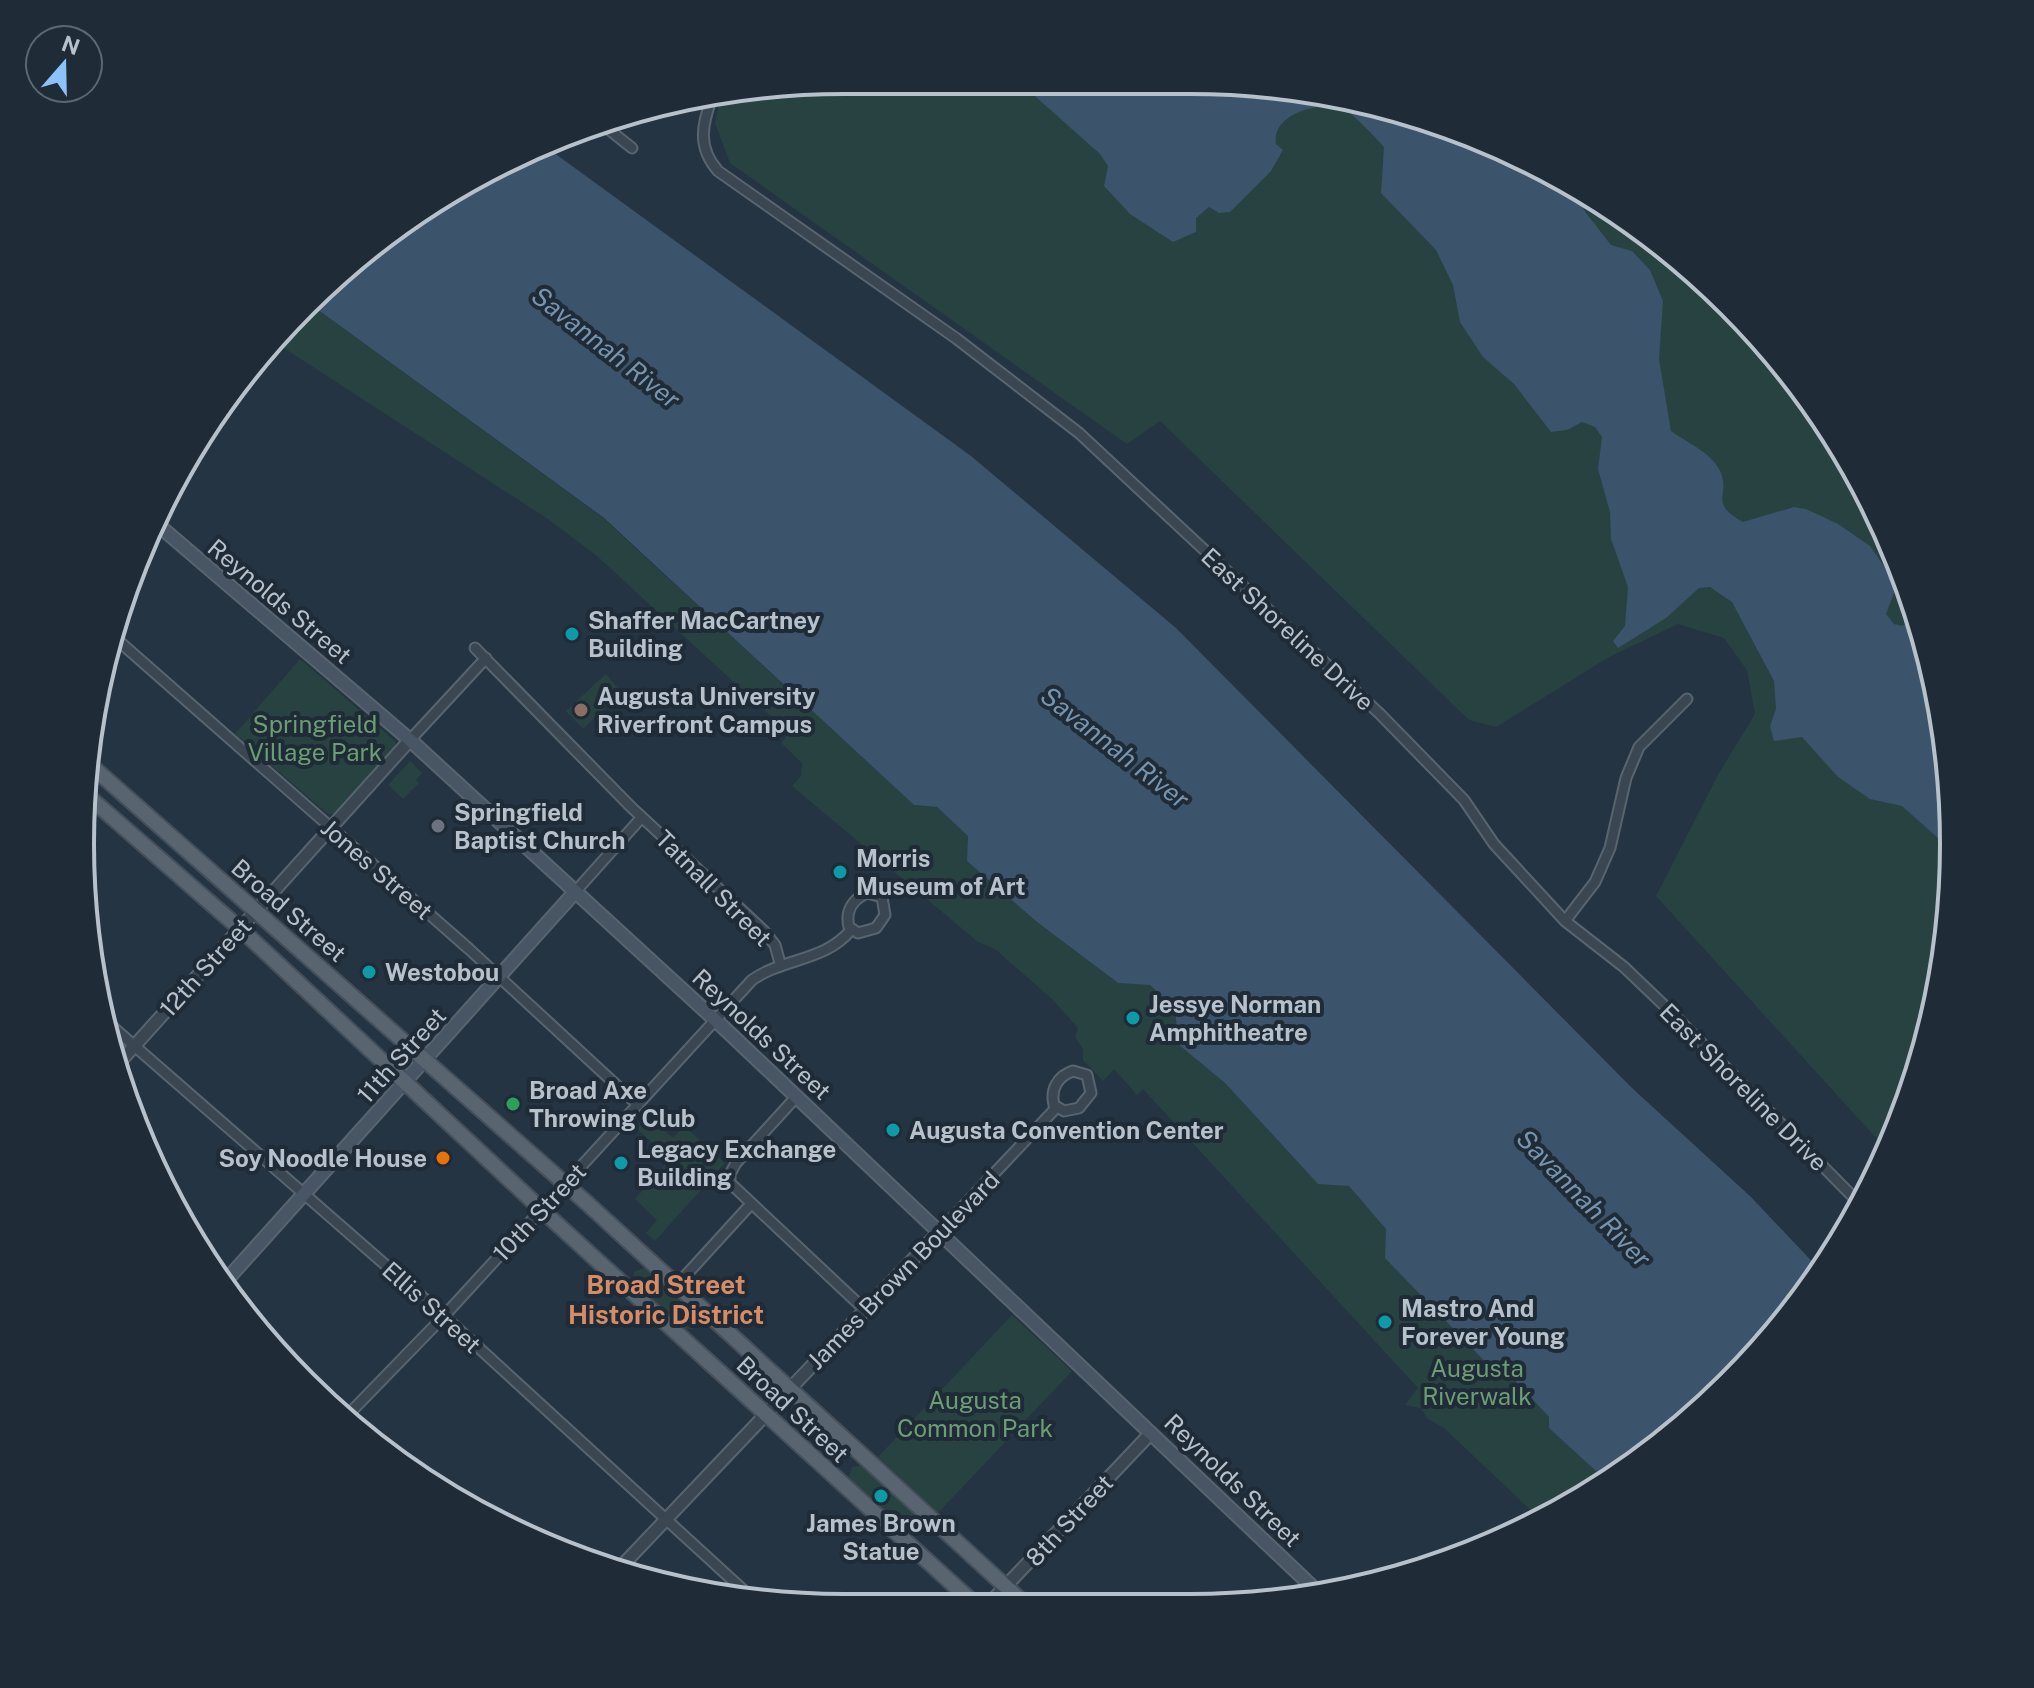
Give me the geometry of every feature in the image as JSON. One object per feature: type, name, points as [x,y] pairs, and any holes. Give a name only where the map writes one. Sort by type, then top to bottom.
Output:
[{"type":"main road","name":"Reynolds Street","points":[[163,529],[410,740],[716,1020],[1310,1584]]},
{"type":"main road","name":"Broad Street","points":[[98,772],[565,1184],[1014,1594]]},
{"type":"main road","points":[[109,815],[125,796]]},
{"type":"main road","name":"Broad Street","points":[[96,803],[239,928],[964,1594]]},
{"type":"main road","name":"11th Street","points":[[231,1276],[575,892]]},
{"type":"street","name":"East Shoreline Drive","points":[[709,106],[702,142],[708,158],[718,171],[957,339],[1079,433],[1380,714],[1464,800],[1494,844],[1565,921],[1624,967],[1671,1012],[1852,1196]]},
{"type":"street","points":[[611,132],[632,148]]},
{"type":"street","name":"Jones Street","points":[[122,644],[501,977],[638,1105]]},
{"type":"street","name":"Tatnall Street","points":[[475,648],[642,817],[764,931],[775,945],[780,963]]},
{"type":"street","name":"12th Street","points":[[126,1056],[486,658]]},
{"type":"street","points":[[1565,921],[1595,882],[1610,848],[1626,778],[1639,747],[1687,699]]},
{"type":"street","name":"11th Street","points":[[575,892],[642,817]]},
{"type":"street","name":"10th Street","points":[[867,893],[882,897],[886,912],[879,925],[862,934],[851,930],[847,919],[854,902],[867,893]]},
{"type":"street","name":"10th Street","points":[[352,1411],[444,1316],[752,980],[780,963],[821,954],[851,930]]},
{"type":"street","name":"Ellis Street","points":[[119,1032],[444,1316],[740,1587]]},
{"type":"street","name":"James Brown Boulevard","points":[[1073,1071],[1087,1075],[1092,1090],[1085,1103],[1072,1111],[1056,1108],[1052,1097],[1059,1080],[1073,1071]]},
{"type":"street","points":[[797,1096],[736,1163],[729,1179],[732,1187],[864,1309]]},
{"type":"street","name":"James Brown Boulevard","points":[[627,1561],[1056,1108]]},
{"type":"street","points":[[677,1285],[751,1204]]},
{"type":"street","name":"8th Street","points":[[998,1594],[1151,1433]]},
{"type":"green space","points":[[844,94],[1190,94],[1288,100],[1336,108],[1431,134],[1522,171],[1607,220],[1685,280],[1754,349],[1814,427],[1840,469],[1883,557],[1900,603],[1926,698],[1934,746],[1940,844],[1934,942],[1914,1038],[1879,1141],[1656,896],[1719,773],[1755,714],[1747,670],[1724,638],[1678,624],[1609,657],[1496,727],[1469,720],[1160,421],[1127,444],[730,163],[715,123],[719,104]]},
{"type":"green space","name":"Augusta Riverwalk","points":[[318,310],[603,518],[914,805],[937,807],[969,836],[967,861],[1037,922],[1118,983],[1150,984],[1175,1008],[1179,1044],[1225,1083],[1318,1184],[1348,1168],[1606,1469],[1532,1512],[1444,1428],[1428,1419],[1421,1408],[1405,1405],[1418,1388],[1143,1089],[1137,1095],[1114,1069],[1103,1081],[1083,1060],[1083,1049],[1075,1037],[1078,1028],[1052,999],[995,949],[978,942],[792,786],[801,776],[802,763],[781,743],[789,733],[597,556],[548,519],[282,347]]},
{"type":"green space","name":"Springfield Village Park","points":[[300,659],[395,741],[396,748],[336,814],[328,814],[235,734]]},
{"type":"green space","points":[[606,674],[621,692],[583,729],[566,711]]},
{"type":"green space","points":[[410,761],[422,773],[416,780],[419,783],[403,799],[388,785]]},
{"type":"green space","points":[[646,1114],[673,1138],[684,1126],[725,1163],[655,1241],[646,1233],[657,1220],[635,1199],[670,1159],[635,1127]]},
{"type":"green space","points":[[647,1267],[698,1313],[699,1320],[693,1329],[683,1330],[634,1286],[634,1272]]},
{"type":"green space","name":"Augusta Common Park","points":[[1012,1315],[1072,1371],[938,1513],[878,1457]]},
{"type":"green space","points":[[863,1465],[914,1511],[915,1518],[910,1527],[899,1527],[848,1480],[852,1467]]},
{"type":"water","points":[[1033,94],[1239,96],[1324,106],[1299,112],[1281,125],[1276,134],[1276,144],[1283,150],[1271,171],[1230,212],[1219,213],[1209,207],[1196,218],[1196,232],[1173,242],[1130,214],[1104,186],[1108,166],[1100,154]]},
{"type":"water","points":[[1347,111],[1433,135],[1522,171],[1580,204],[1611,245],[1632,251],[1650,270],[1663,301],[1659,359],[1671,431],[1706,454],[1717,466],[1723,481],[1722,499],[1726,509],[1743,522],[1794,507],[1806,509],[1838,524],[1870,546],[1889,574],[1895,590],[1886,614],[1894,624],[1902,626],[1906,623],[1926,698],[1934,746],[1940,840],[1902,806],[1870,799],[1838,777],[1802,737],[1774,741],[1770,726],[1776,709],[1774,681],[1732,602],[1710,587],[1699,588],[1666,618],[1618,648],[1613,641],[1625,626],[1628,587],[1611,539],[1610,512],[1598,469],[1602,437],[1595,427],[1582,422],[1567,430],[1551,432],[1514,384],[1483,357],[1460,322],[1453,285],[1436,250],[1381,193],[1384,147]]},
{"type":"water","name":"Savannah River","points":[[554,153],[971,456],[1176,628],[1632,1088],[1751,1197],[1813,1262],[1754,1339],[1720,1374],[1685,1408],[1598,1473],[1549,1428],[1549,1417],[1511,1376],[1497,1374],[1385,1258],[1386,1229],[1349,1186],[1318,1184],[1225,1083],[1178,1044],[1175,1008],[1150,985],[1118,983],[1037,922],[967,861],[968,836],[937,807],[914,805],[604,518],[318,310],[349,280],[427,220],[512,171]]},
{"type":"place","name":"Shaffer MacCartney Building","points":[[572,634]]},
{"type":"place","name":"Augusta University Riverfront Campus","points":[[581,710]]},
{"type":"place","name":"Springfield Baptist Church","points":[[438,826]]},
{"type":"place","name":"Morris Museum of Art","points":[[840,872]]},
{"type":"place","name":"Westobou","points":[[369,972]]},
{"type":"place","name":"Jessye Norman Amphitheatre","points":[[1133,1018]]},
{"type":"place","name":"Broad Axe Throwing Club","points":[[513,1104]]},
{"type":"place","name":"Augusta Convention Center","points":[[893,1130]]},
{"type":"place","name":"Soy Noodle House","points":[[443,1158]]},
{"type":"place","name":"Legacy Exchange Building","points":[[621,1163]]},
{"type":"place","name":"Mastro And Forever Young","points":[[1385,1322]]},
{"type":"place","name":"James Brown Statue","points":[[881,1496]]},
{"type":"district","name":"Broad Street Historic District","points":[[666,1299]]}]
